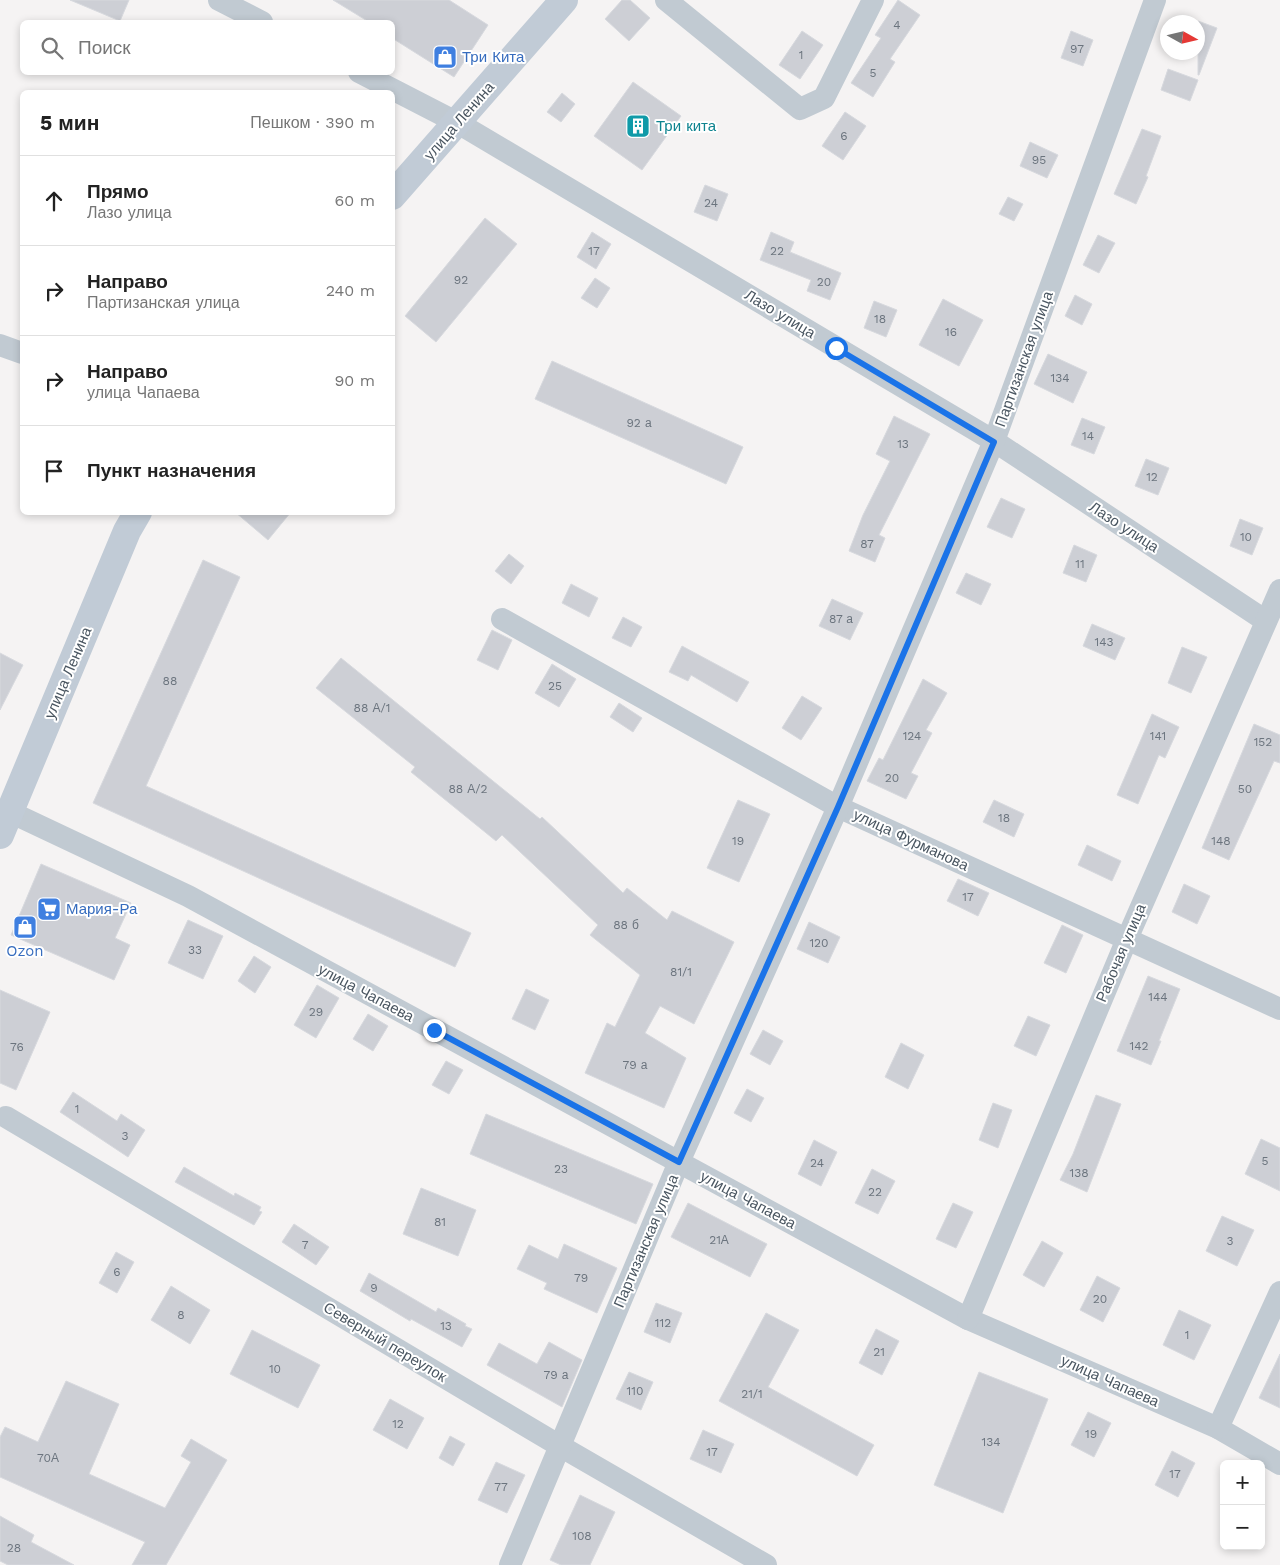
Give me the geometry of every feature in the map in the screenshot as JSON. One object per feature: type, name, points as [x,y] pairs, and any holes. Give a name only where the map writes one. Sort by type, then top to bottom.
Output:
[{"type":"main road","name":"улица Ленина","points":[[395,193],[458,124],[564,0]]},
{"type":"main road","name":"улица Ленина","points":[[5,824],[127,531],[136,515]]},
{"type":"street","points":[[218,0],[258,20]]},
{"type":"street","points":[[666,0],[800,109],[824,98],[874,0]]},
{"type":"street","name":"Партизанская улица","points":[[510,1565],[679,1162],[838,807],[994,442],[1155,0]]},
{"type":"street","name":"Лазо улица","points":[[365,75],[393,90]]},
{"type":"street","name":"Лазо улица","points":[[395,91],[458,124],[994,442],[1266,621]]},
{"type":"street","points":[[0,344],[20,352]]},
{"type":"street","name":"Рабочая улица","points":[[968,1319],[1127,939],[1280,590]]},
{"type":"street","name":"улица Фурманова","points":[[502,619],[838,807],[1280,1009]]},
{"type":"street","name":"улица Чапаева","points":[[5,824],[188,896],[968,1319],[1218,1428],[1280,1464]]},
{"type":"street","name":"Северный переулок","points":[[6,1117],[560,1446],[766,1565]]},
{"type":"street","points":[[1218,1428],[1280,1292]]},
{"type":"building","points":[[70,0],[129,0],[120,20]]},
{"type":"building","name":"Три Кита","points":[[333,0],[449,0],[488,25],[454,77],[395,40],[395,20],[366,20]]},
{"type":"building","points":[[622,0],[630,0],[650,18],[629,41],[605,19]]},
{"type":"building","points":[[898,0],[920,15],[890,59],[895,62],[873,97],[851,83],[881,38],[875,35]]},
{"type":"building","points":[[1205,24],[1217,28],[1205,59]]},
{"type":"building","points":[[802,31],[823,45],[800,79],[779,65]]},
{"type":"building","points":[[1071,31],[1093,40],[1083,66],[1061,58]]},
{"type":"building","points":[[1198,60],[1205,60],[1199,75]]},
{"type":"building","points":[[1168,69],[1198,80],[1190,101],[1161,90]]},
{"type":"building","name":"Три кита","points":[[633,82],[681,116],[642,170],[594,136]]},
{"type":"building","points":[[562,93],[575,104],[561,122],[547,112]]},
{"type":"building","points":[[845,112],[866,126],[843,160],[822,146]]},
{"type":"building","points":[[1142,129],[1161,136],[1146,176],[1148,177],[1136,204],[1114,194]]},
{"type":"building","points":[[1030,142],[1058,155],[1047,178],[1020,166]]},
{"type":"building","points":[[705,185],[728,194],[717,221],[694,212]]},
{"type":"building","points":[[1008,197],[1023,204],[1014,221],[999,214]]},
{"type":"building","points":[[485,218],[517,244],[436,342],[405,316]]},
{"type":"building","points":[[592,232],[611,244],[596,269],[577,257]]},
{"type":"building","points":[[771,232],[794,242],[790,252],[841,273],[830,300],[807,291],[811,280],[760,260]]},
{"type":"building","points":[[1098,235],[1115,243],[1099,273],[1083,265]]},
{"type":"building","points":[[595,278],[610,288],[597,308],[581,298]]},
{"type":"building","points":[[1075,295],[1092,304],[1082,325],[1065,316]]},
{"type":"building","points":[[943,299],[983,320],[959,366],[919,345]]},
{"type":"building","points":[[874,301],[897,310],[886,337],[864,328]]},
{"type":"building","points":[[1048,354],[1087,372],[1073,403],[1034,384]]},
{"type":"building","points":[[552,361],[743,447],[726,484],[535,399]]},
{"type":"building","points":[[894,416],[930,434],[879,535],[885,538],[875,562],[849,551],[863,515],[890,461],[876,454]]},
{"type":"building","points":[[1082,418],[1105,427],[1094,454],[1071,445]]},
{"type":"building","points":[[1146,459],[1169,468],[1158,495],[1135,486]]},
{"type":"building","points":[[1001,498],[1025,509],[1012,538],[987,527]]},
{"type":"building","points":[[239,515],[289,515],[268,540]]},
{"type":"building","points":[[1240,519],[1263,528],[1252,555],[1230,546]]},
{"type":"building","points":[[1074,545],[1097,555],[1086,582],[1063,573]]},
{"type":"building","points":[[509,554],[524,566],[511,584],[495,571]]},
{"type":"building","points":[[203,560],[240,577],[146,786],[471,933],[455,967],[93,803]]},
{"type":"building","points":[[966,573],[991,584],[981,605],[956,593]]},
{"type":"building","points":[[571,584],[598,598],[589,617],[562,603]]},
{"type":"building","points":[[832,599],[863,613],[850,640],[819,626]]},
{"type":"building","points":[[623,617],[642,627],[631,647],[612,638]]},
{"type":"building","points":[[1092,624],[1125,638],[1115,660],[1083,646]]},
{"type":"building","points":[[492,630],[512,640],[498,670],[477,660]]},
{"type":"building","points":[[682,646],[749,682],[737,702],[691,675],[688,681],[669,672]]},
{"type":"building","points":[[1182,647],[1207,657],[1191,693],[1168,683]]},
{"type":"building","points":[[0,653],[23,665],[0,710]]},
{"type":"building","points":[[341,658],[540,819],[542,817],[623,893],[627,888],[667,920],[672,911],[734,942],[694,1024],[660,1006],[645,1033],[686,1058],[664,1108],[585,1073],[607,1023],[615,1027],[640,975],[590,935],[598,925],[502,835],[496,841],[411,772],[415,767],[316,688]]},
{"type":"building","points":[[552,664],[576,679],[559,707],[535,693]]},
{"type":"building","points":[[923,679],[947,693],[926,730],[932,733],[911,773],[918,776],[906,799],[867,781],[879,758],[883,760]]},
{"type":"building","points":[[802,696],[822,708],[801,740],[782,728]]},
{"type":"building","points":[[619,703],[642,718],[633,732],[610,717]]},
{"type":"building","points":[[1152,714],[1179,727],[1165,758],[1159,755],[1138,804],[1117,795]]},
{"type":"building","points":[[1254,724],[1280,735],[1280,763],[1274,761],[1229,860],[1202,848]]},
{"type":"building","points":[[738,800],[770,814],[739,882],[707,868]]},
{"type":"building","points":[[994,800],[1024,814],[1014,837],[983,822]]},
{"type":"building","points":[[1087,845],[1121,861],[1112,881],[1078,865]]},
{"type":"building","points":[[41,864],[131,903],[115,938],[130,945],[114,980],[11,935]]},
{"type":"building","points":[[958,879],[989,893],[978,916],[947,901]]},
{"type":"building","points":[[1184,884],[1210,896],[1197,924],[1172,912]]},
{"type":"building","points":[[188,920],[223,936],[203,979],[168,963]]},
{"type":"building","points":[[809,922],[840,937],[828,963],[797,949]]},
{"type":"building","points":[[1062,925],[1083,935],[1066,973],[1044,963]]},
{"type":"building","points":[[254,956],[271,967],[255,993],[238,981]]},
{"type":"building","points":[[1148,976],[1180,989],[1151,1065],[1117,1051]]},
{"type":"building","points":[[317,985],[339,998],[316,1038],[294,1025]]},
{"type":"building","points":[[526,989],[549,1000],[535,1030],[512,1019]]},
{"type":"building","points":[[0,990],[50,1012],[16,1090],[0,1083]]},
{"type":"building","points":[[368,1014],[388,1026],[373,1051],[353,1039]]},
{"type":"building","points":[[1028,1016],[1050,1025],[1036,1056],[1014,1046]]},
{"type":"building","points":[[763,1030],[783,1041],[770,1065],[750,1054]]},
{"type":"building","points":[[901,1043],[924,1055],[908,1089],[885,1077]]},
{"type":"building","points":[[446,1061],[463,1070],[449,1094],[432,1085]]},
{"type":"building","points":[[747,1089],[764,1098],[751,1122],[734,1113]]},
{"type":"building","points":[[73,1092],[117,1121],[121,1114],[145,1130],[128,1157],[60,1112]]},
{"type":"building","points":[[1096,1095],[1121,1104],[1087,1192],[1060,1180],[1073,1154]]},
{"type":"building","points":[[993,1103],[1012,1110],[998,1148],[979,1140]]},
{"type":"building","points":[[486,1114],[653,1184],[636,1224],[470,1154]]},
{"type":"building","points":[[1261,1139],[1280,1148],[1280,1191],[1245,1174]]},
{"type":"building","points":[[814,1140],[837,1152],[821,1186],[798,1174]]},
{"type":"building","points":[[184,1167],[234,1196],[235,1193],[261,1207],[259,1211],[262,1212],[254,1225],[175,1182]]},
{"type":"building","points":[[872,1169],[895,1181],[878,1214],[855,1203]]},
{"type":"building","points":[[421,1188],[476,1210],[458,1256],[403,1234]]},
{"type":"building","points":[[688,1203],[767,1244],[750,1277],[671,1237]]},
{"type":"building","points":[[953,1203],[973,1212],[956,1248],[936,1239]]},
{"type":"building","points":[[1222,1216],[1254,1230],[1237,1266],[1206,1251]]},
{"type":"building","points":[[294,1224],[329,1247],[316,1265],[282,1242]]},
{"type":"building","points":[[1042,1241],[1063,1253],[1044,1287],[1023,1275]]},
{"type":"building","points":[[564,1244],[617,1268],[597,1313],[544,1289],[547,1283],[517,1269],[529,1245],[558,1259]]},
{"type":"building","points":[[116,1252],[134,1262],[117,1293],[99,1283]]},
{"type":"building","points":[[369,1273],[436,1312],[438,1308],[466,1324],[465,1326],[472,1329],[462,1347],[411,1319],[410,1321],[360,1291]]},
{"type":"building","points":[[1097,1276],[1120,1288],[1103,1322],[1080,1310]]},
{"type":"building","points":[[171,1286],[210,1310],[190,1344],[151,1320]]},
{"type":"building","points":[[656,1303],[682,1313],[670,1343],[644,1332]]},
{"type":"building","points":[[1179,1310],[1211,1325],[1194,1360],[1163,1345]]},
{"type":"building","points":[[766,1313],[799,1330],[768,1387],[874,1445],[857,1476],[719,1401]]},
{"type":"building","points":[[876,1329],[899,1341],[882,1375],[859,1363]]},
{"type":"building","points":[[252,1330],[320,1365],[298,1408],[230,1374]]},
{"type":"building","points":[[549,1342],[582,1360],[562,1407],[487,1365],[499,1343],[537,1364]]},
{"type":"building","points":[[1280,1354],[1280,1408],[1259,1398]]},
{"type":"building","points":[[629,1372],[653,1382],[641,1410],[616,1399]]},
{"type":"building","points":[[979,1372],[1048,1399],[1003,1513],[934,1485]]},
{"type":"building","points":[[66,1381],[119,1404],[89,1474],[165,1508],[191,1462],[181,1456],[191,1439],[227,1460],[166,1565],[132,1565],[145,1542],[0,1477],[0,1437],[5,1427],[38,1442]]},
{"type":"building","points":[[390,1399],[424,1418],[407,1449],[373,1430]]},
{"type":"building","points":[[1088,1412],[1111,1423],[1094,1457],[1071,1445]]},
{"type":"building","points":[[703,1430],[734,1444],[721,1473],[690,1459]]},
{"type":"building","points":[[450,1436],[465,1444],[453,1466],[439,1458]]},
{"type":"building","points":[[1172,1451],[1195,1463],[1178,1497],[1155,1485]]},
{"type":"building","points":[[496,1462],[525,1475],[507,1513],[478,1500]]},
{"type":"building","points":[[580,1495],[615,1512],[590,1565],[561,1565],[550,1560]]},
{"type":"building","points":[[0,1516],[34,1535],[31,1542],[74,1565],[8,1565],[0,1561]]},
{"type":"place","name":"Три Кита","points":[[445,57]]},
{"type":"place","name":"Три кита","points":[[638,126]]},
{"type":"place","name":"Мария-Ра","points":[[49,909]]},
{"type":"place","name":"Ozon","points":[[25,927]]},
{"type":"route","points":[[434,1030],[679,1162],[838,807],[994,442],[836,348]]}]
